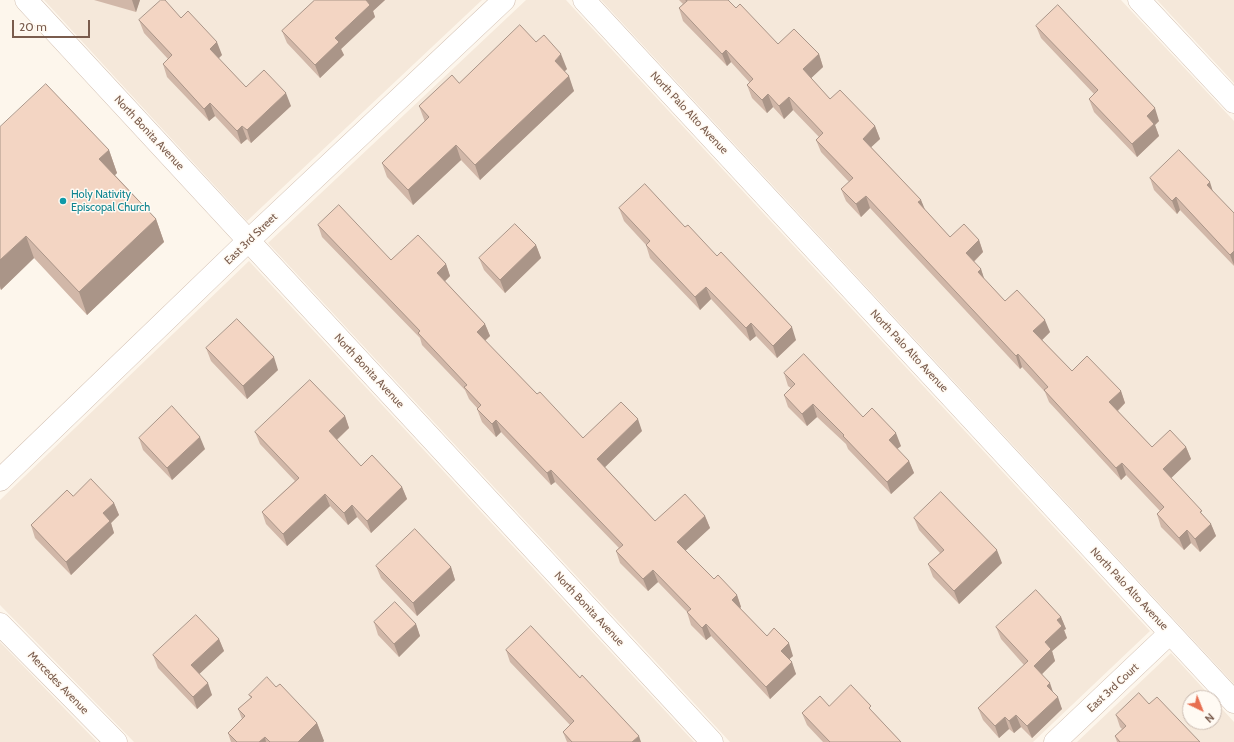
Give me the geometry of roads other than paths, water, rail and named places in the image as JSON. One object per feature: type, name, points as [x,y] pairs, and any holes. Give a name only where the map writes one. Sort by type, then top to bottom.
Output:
[{"type":"street","name":"North Bonita Avenue","points":[[26,0],[712,742]]},
{"type":"street","name":"East 3rd Street","points":[[0,480],[248,241],[504,0]]},
{"type":"street","name":"North Palo Alto Avenue","points":[[584,0],[1234,702]]},
{"type":"street","points":[[1139,0],[1234,102]]},
{"type":"street","name":"Mercedes Avenue","points":[[0,624],[116,742]]},
{"type":"street","name":"East 3rd Court","points":[[1055,742],[1170,633]]},
{"type":"place","name":"Holy Nativity Episcopal Church","points":[[63,201]]}]
